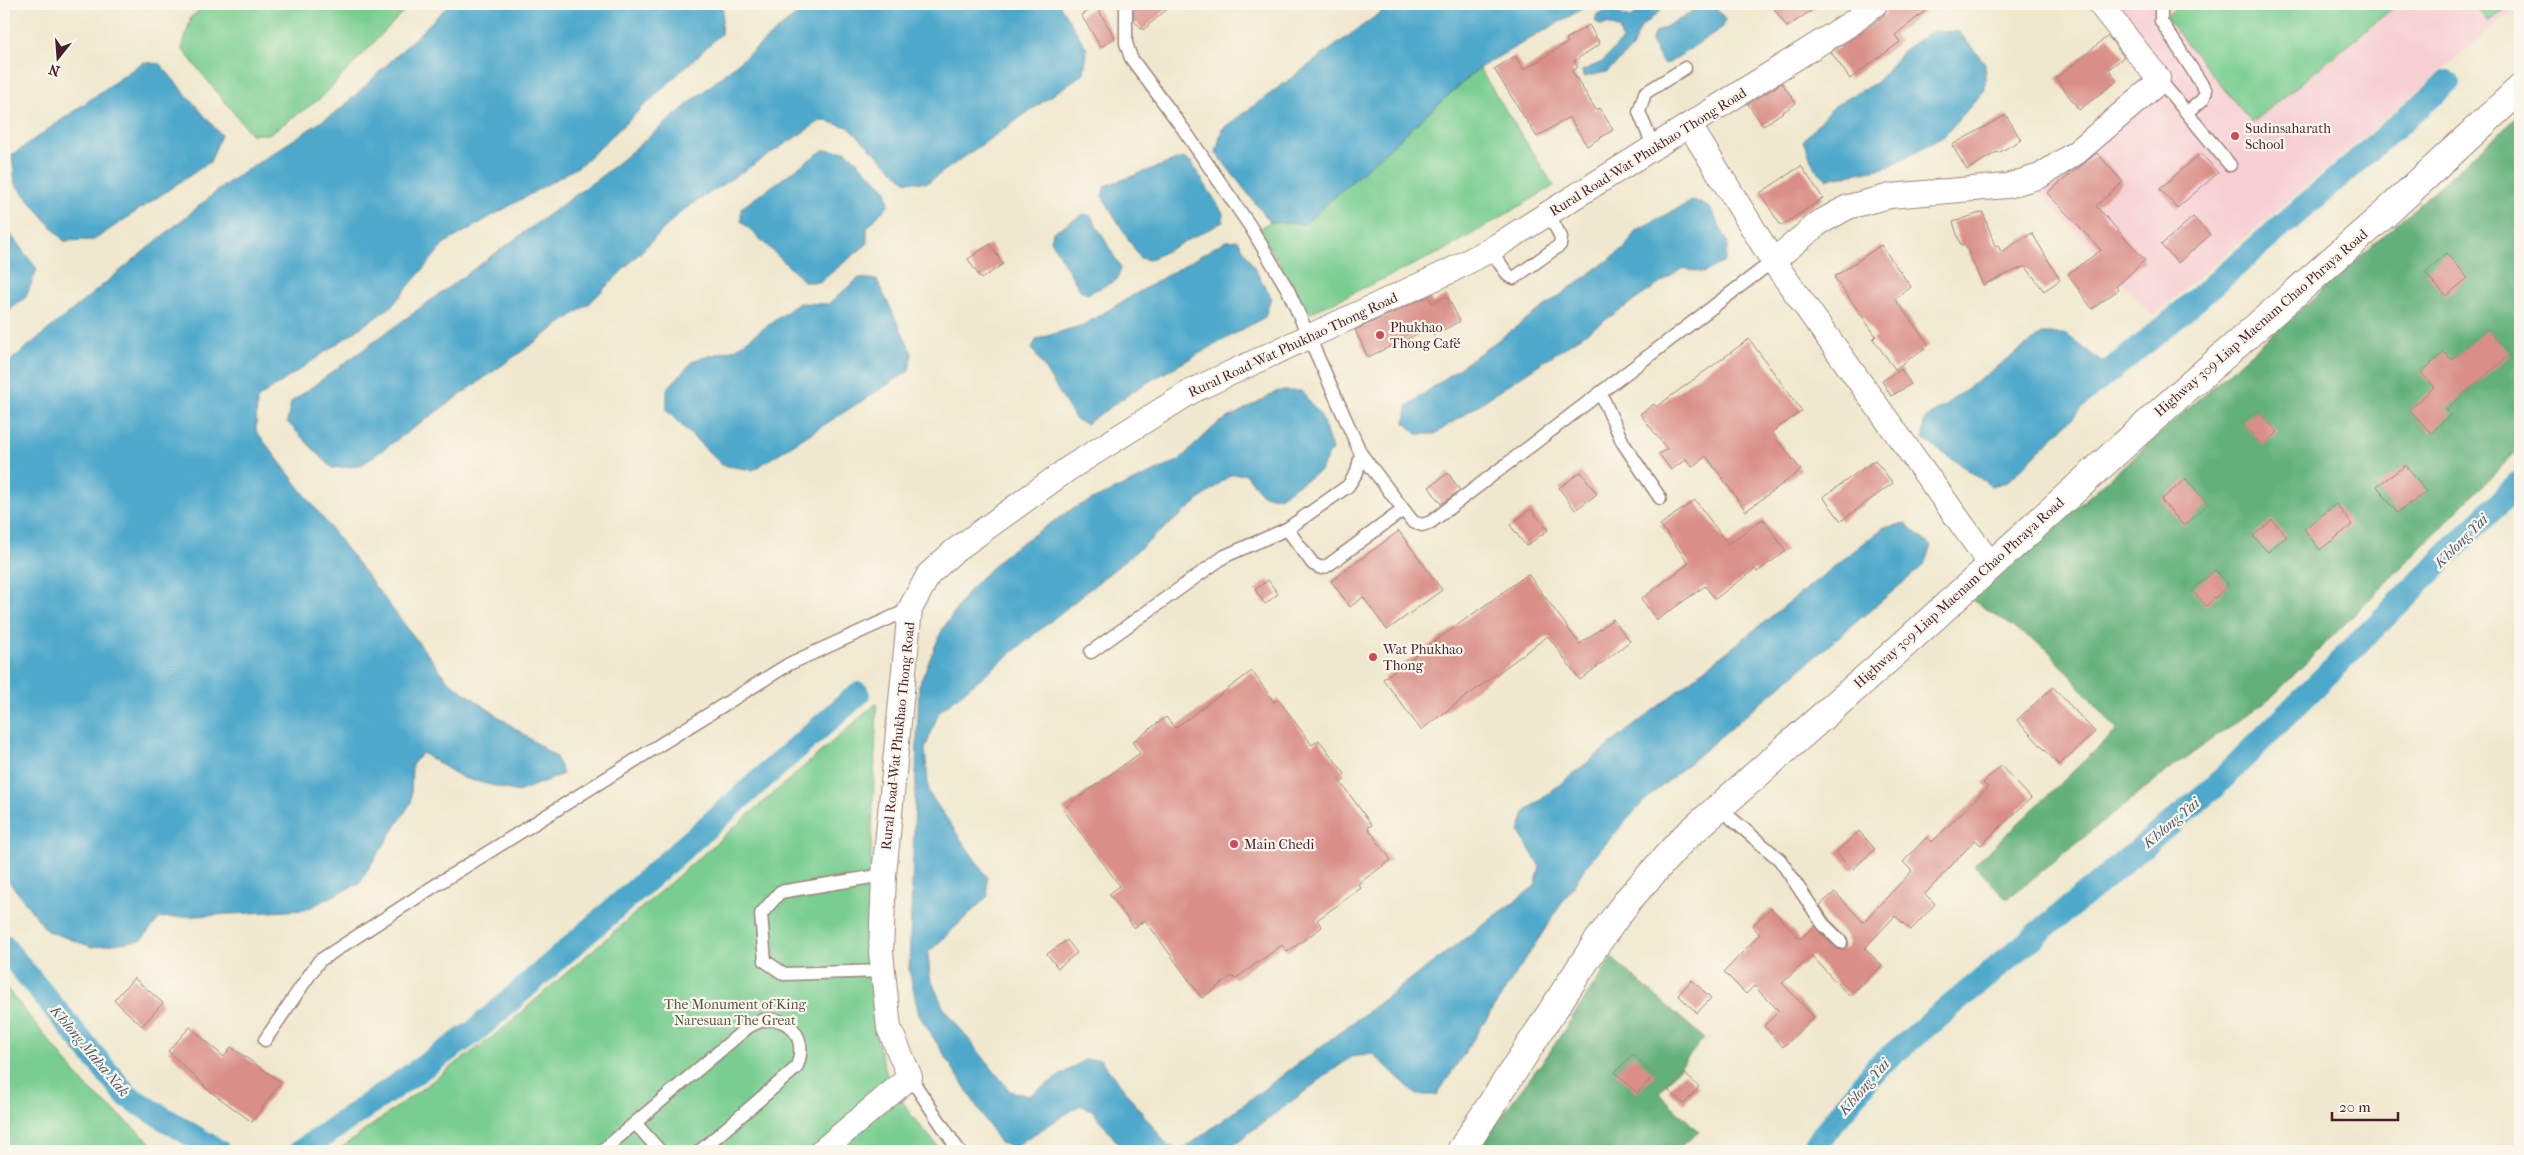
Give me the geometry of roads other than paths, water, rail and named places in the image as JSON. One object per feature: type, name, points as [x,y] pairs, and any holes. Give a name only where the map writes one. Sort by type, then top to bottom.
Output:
[{"type":"street","name":"Rural Road-Wat Phukhao Thong Road","points":[[910,1077],[889,1028],[881,952],[884,875],[910,609],[929,574],[953,552],[1068,470],[1192,391],[1448,272],[1490,250],[1853,22],[1875,4]]},
{"type":"street","points":[[1773,261],[1819,223],[1848,207],[1890,196],[2007,186],[2040,176],[2077,152],[2153,87],[2158,78],[2100,4]]},
{"type":"street","name":"Highway 309-Liap Maenam Chao Phraya Road","points":[[1461,1151],[1596,944],[1628,900],[1682,840],[2178,396],[2386,214],[2520,90]]},
{"type":"street","points":[[1690,126],[1773,261],[1991,565]]},
{"type":"street","points":[[822,1151],[910,1077]]},
{"type":"lane","points":[[1126,4],[1126,43],[1131,58],[1184,130],[1250,226],[1288,290],[1361,454],[1413,522],[1422,525],[1431,522],[1773,261]]},
{"type":"lane","points":[[2161,4],[2161,21],[2206,91],[2204,99],[2187,113]]},
{"type":"lane","points":[[1654,148],[1639,112],[1645,93],[1684,68]]},
{"type":"lane","points":[[2158,78],[2230,165]]},
{"type":"lane","points":[[1490,250],[1509,276],[1514,278],[1560,245],[1561,237],[1549,214]]},
{"type":"lane","points":[[1601,394],[1623,443],[1660,498]]},
{"type":"lane","points":[[1090,652],[1225,556],[1287,529],[1348,486],[1357,472],[1361,454]]},
{"type":"lane","points":[[1287,529],[1313,564],[1321,568],[1327,566],[1403,510]]},
{"type":"lane","points":[[265,1040],[319,961],[439,883],[789,664],[910,609]]},
{"type":"lane","points":[[1718,807],[1780,860],[1823,924],[1841,942]]},
{"type":"lane","points":[[883,971],[784,974],[765,961],[761,914],[780,892],[884,875]]},
{"type":"lane","points":[[602,1151],[757,1022],[774,1019],[790,1027],[800,1042],[802,1051],[796,1068],[700,1151]]},
{"type":"lane","points":[[910,1077],[959,1151]]},
{"type":"lane","points":[[635,1123],[660,1151]]},
{"type":"water","points":[[450,4],[713,4],[723,9],[721,34],[581,165],[445,243],[392,306],[257,399],[256,431],[448,681],[556,757],[563,774],[518,792],[463,778],[422,753],[412,765],[411,803],[359,883],[305,910],[160,918],[141,940],[92,947],[47,931],[4,875],[4,366],[227,183],[342,108]]},
{"type":"water","points":[[809,4],[1059,4],[1087,49],[1084,73],[927,183],[905,181],[848,127],[822,120],[682,211],[590,303],[360,466],[332,468],[287,422],[291,402],[603,175]]},
{"type":"water","points":[[1392,4],[1591,4],[1479,68],[1304,224],[1270,222],[1216,153],[1222,129]]},
{"type":"water","points":[[1648,4],[1664,4],[1659,12],[1641,27],[1632,48],[1607,72],[1583,77],[1582,71],[1602,62],[1622,40],[1619,29],[1608,24],[1600,25],[1595,21],[1597,14],[1610,10],[1630,18],[1645,9]]},
{"type":"water","points":[[1704,4],[1713,4],[1725,19],[1723,27],[1669,63],[1663,64],[1651,41],[1654,34]]},
{"type":"water","points":[[1933,31],[1959,32],[1985,63],[1985,90],[1943,137],[1888,167],[1827,179],[1815,169],[1803,141],[1834,106],[1877,82],[1905,49]]},
{"type":"water","points":[[143,62],[160,64],[221,135],[210,162],[94,240],[64,241],[15,184],[12,155]]},
{"type":"water","points":[[823,150],[846,151],[886,189],[889,204],[867,228],[867,244],[820,282],[805,282],[741,221],[741,208]]},
{"type":"water","points":[[1182,158],[1191,162],[1223,213],[1223,222],[1149,260],[1140,258],[1102,196],[1105,186]]},
{"type":"water","points":[[1694,200],[1710,208],[1728,242],[1725,261],[1704,273],[1683,268],[1435,434],[1417,434],[1405,423],[1407,406],[1625,248],[1636,230]]},
{"type":"water","points":[[1084,214],[1091,216],[1121,268],[1117,280],[1087,294],[1080,290],[1051,241],[1053,232]]},
{"type":"water","points":[[4,226],[37,269],[26,297],[4,315]]},
{"type":"water","points":[[1238,240],[1271,297],[1265,317],[1141,386],[1086,424],[1076,420],[1032,348],[1037,339],[1083,325],[1225,241]]},
{"type":"water","points":[[859,278],[877,280],[912,353],[909,371],[753,470],[722,465],[667,411],[667,389],[694,360],[735,349],[799,303],[828,304]]},
{"type":"water","points":[[2042,334],[2066,334],[2104,364],[2107,384],[2008,482],[1991,486],[1923,439],[1924,420]]},
{"type":"water","points":[[1278,391],[1301,391],[1321,416],[1332,449],[1320,471],[1279,497],[1262,495],[1246,474],[1230,475],[939,712],[925,749],[929,793],[987,877],[988,896],[928,953],[930,977],[943,1007],[1010,1091],[1029,1096],[1084,1060],[1100,1059],[1168,1146],[1184,1149],[1535,886],[1540,867],[1519,832],[1525,812],[1884,527],[1906,524],[1931,546],[1924,565],[1643,802],[1586,866],[1437,1095],[1417,1095],[1373,1054],[1351,1057],[1225,1151],[1124,1151],[1092,1110],[1080,1105],[1014,1147],[1000,1143],[919,1015],[909,970],[919,685],[942,630],[970,589],[1005,554],[1072,509],[1178,461],[1217,424]]},
{"type":"waterway","points":[[2081,394],[2166,326],[2448,82]]},
{"type":"waterway","name":"Khlong Yai","points":[[1811,1151],[1876,1068],[2213,788],[2520,482]]},
{"type":"waterway","points":[[301,1151],[474,1032],[858,694]]},
{"type":"waterway","name":"Khlong Maha Nak","points":[[4,947],[127,1096],[218,1151]]},
{"type":"place","name":"Sudinsaharath School","points":[[2235,136]]},
{"type":"place","name":"Phukhao Thong Café","points":[[1380,335]]},
{"type":"place","name":"Wat Phukhao Thong","points":[[1373,657]]},
{"type":"place","name":"Main Chedi","points":[[1234,844]]},
{"type":"park label","name":"The Monument of King Naresuan The Great","points":[[735,1012]]}]
